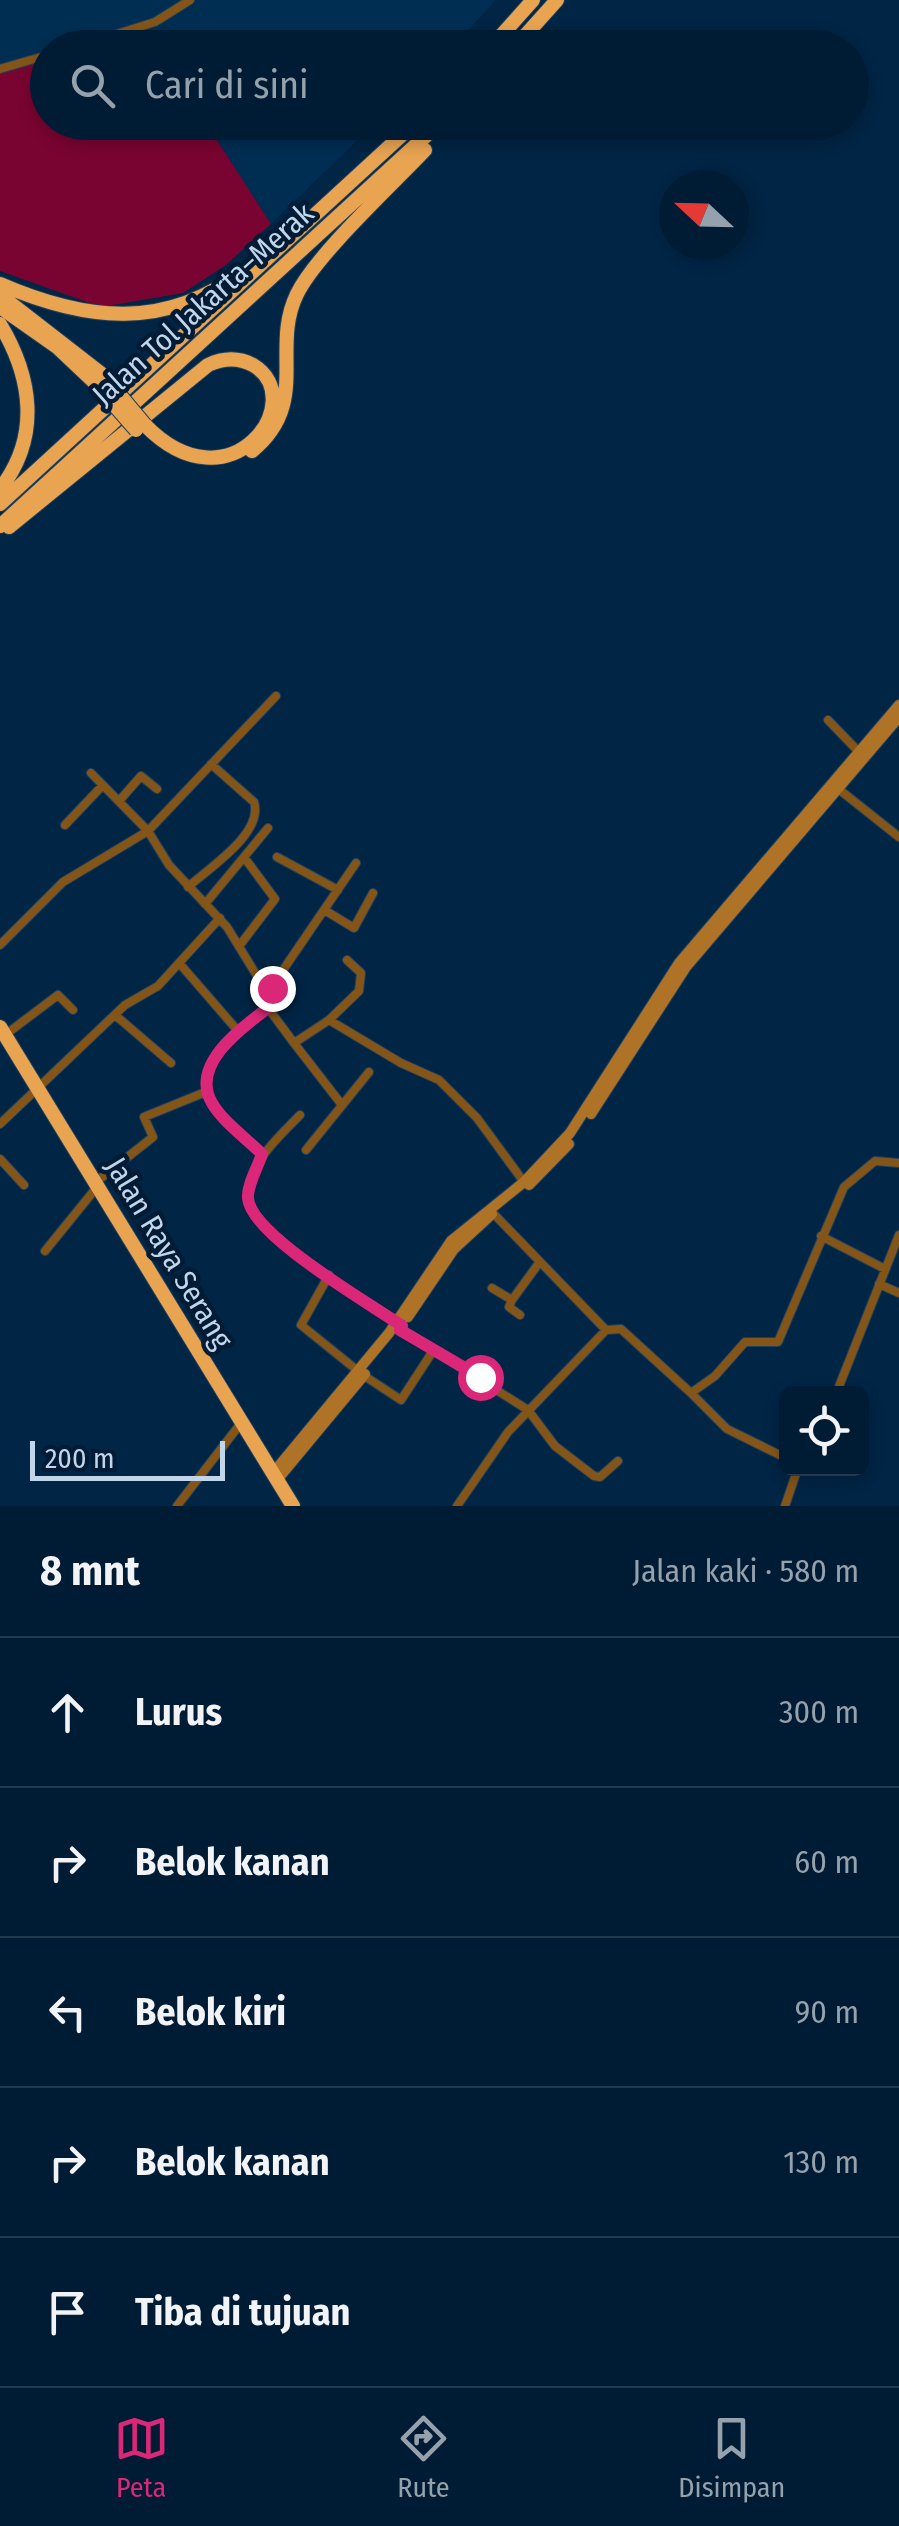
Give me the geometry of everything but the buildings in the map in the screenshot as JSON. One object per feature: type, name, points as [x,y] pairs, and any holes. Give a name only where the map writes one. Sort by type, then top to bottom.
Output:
[{"type":"highway","points":[[531,30],[557,0]]},
{"type":"highway","points":[[506,30],[531,3],[542,18]]},
{"type":"highway","points":[[0,284],[77,313],[114,316],[210,292],[258,259],[395,140]]},
{"type":"highway","name":"Jalan Tol Jakarta–Merak","points":[[0,504],[396,140]]},
{"type":"highway","name":"Jalan Tol Jakarta–Merak","points":[[0,526],[424,140]]},
{"type":"highway","points":[[0,294],[98,378],[157,448],[199,467],[244,458],[266,440],[279,422],[288,392],[289,328],[297,294],[429,140]]},
{"type":"highway","points":[[0,306],[98,378]]},
{"type":"highway","points":[[0,324],[24,371],[29,406],[23,446],[0,489]]},
{"type":"highway","points":[[0,534],[208,365],[227,358],[244,360],[270,382],[274,400],[264,425],[242,450],[218,460],[185,456],[140,427]]},
{"type":"highway","name":"Jalan Raya Serang","points":[[2,1031],[293,1506]]},
{"type":"street","points":[[130,30],[156,22],[190,0]]},
{"type":"street","points":[[0,69],[30,60]]},
{"type":"street","points":[[0,944],[64,882],[148,830],[276,696]]},
{"type":"street","points":[[490,1211],[541,1175],[576,1136],[686,967],[899,704]]},
{"type":"street","points":[[275,1477],[400,1326],[445,1256],[524,1182],[578,1122],[679,963],[899,716]]},
{"type":"street","points":[[828,720],[858,751]]},
{"type":"street","points":[[188,887],[245,834],[256,815],[254,802],[211,764]]},
{"type":"street","points":[[91,773],[148,830],[188,887],[220,918],[240,945],[266,995],[268,1008],[342,1105]]},
{"type":"street","points":[[119,801],[141,776],[156,788]]},
{"type":"street","points":[[65,825],[104,784]]},
{"type":"street","points":[[834,785],[899,837]]},
{"type":"street","points":[[204,904],[268,828]]},
{"type":"street","points":[[261,838],[269,846]]},
{"type":"street","points":[[240,945],[275,899],[244,857]]},
{"type":"street","points":[[277,857],[338,890]]},
{"type":"street","points":[[266,995],[304,933],[326,911],[356,863]]},
{"type":"street","points":[[326,911],[352,929],[372,893]]},
{"type":"street","points":[[0,1124],[115,1015],[158,986],[220,918]]},
{"type":"street","points":[[294,1043],[330,1020],[359,991],[360,973],[347,960]]},
{"type":"street","points":[[180,964],[238,1031]]},
{"type":"street","points":[[2,1031],[58,995],[73,1010]]},
{"type":"street","points":[[262,1154],[212,1105],[208,1091],[218,1053],[268,1008]]},
{"type":"street","points":[[115,1015],[171,1064]]},
{"type":"street","points":[[330,1020],[400,1064],[438,1080],[477,1118],[524,1182]]},
{"type":"street","points":[[306,1150],[369,1072]]},
{"type":"street","points":[[44,1250],[96,1185],[152,1137],[144,1117],[208,1091]]},
{"type":"street","points":[[300,1115],[262,1154],[248,1196],[251,1209],[270,1233],[432,1351],[528,1410],[555,1446],[594,1476],[600,1478],[618,1461]]},
{"type":"street","points":[[0,1159],[24,1185]]},
{"type":"street","points":[[692,1393],[715,1376],[745,1342],[778,1342],[821,1236],[848,1183],[877,1160],[899,1163]]},
{"type":"street","points":[[490,1211],[606,1330]]},
{"type":"street","points":[[839,1386],[899,1235]]},
{"type":"street","points":[[821,1236],[885,1269]]},
{"type":"street","points":[[520,1315],[509,1308],[539,1263]]},
{"type":"street","points":[[329,1275],[301,1325],[361,1373],[400,1400],[432,1351]]},
{"type":"street","points":[[879,1284],[899,1293]]},
{"type":"street","points":[[492,1288],[512,1300]]},
{"type":"street","points":[[457,1506],[528,1410],[606,1330],[621,1329],[727,1429],[779,1455]]},
{"type":"street","points":[[176,1506],[241,1423]]},
{"type":"street","points":[[785,1506],[795,1476]]},
{"type":"shaded area","points":[[0,0],[496,0],[468,30],[30,30],[30,64],[0,73]]},
{"type":"shaded area","points":[[30,64],[30,140],[217,140],[271,224],[226,265],[183,293],[101,307],[0,271],[0,73]]},
{"type":"shaded area","points":[[217,140],[357,140],[271,224]]},
{"type":"route","points":[[272,988],[266,995],[268,1008],[225,1042],[212,1066],[208,1086],[212,1105],[262,1154],[248,1196],[251,1209],[270,1233],[402,1326],[400,1330],[480,1377]]}]
